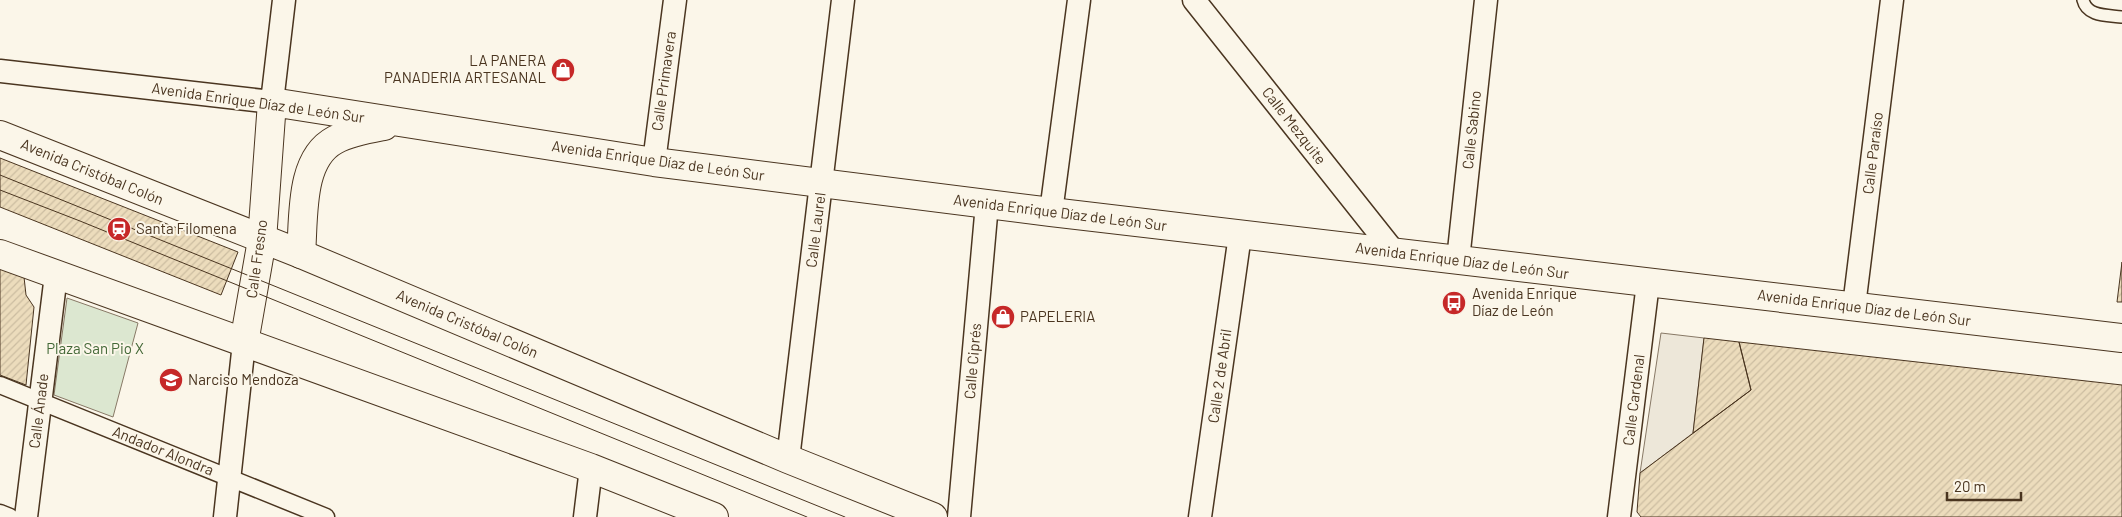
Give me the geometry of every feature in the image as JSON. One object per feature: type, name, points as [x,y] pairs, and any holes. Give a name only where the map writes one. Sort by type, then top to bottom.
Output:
[{"type":"main road","name":"Avenida Enrique Díaz de León Sur","points":[[272,102],[654,162],[1240,235],[2122,338]]},
{"type":"main road","name":"Calle Fresno","points":[[244,343],[262,240],[272,102]]},
{"type":"main road","points":[[301,254],[308,175],[319,152],[334,140],[350,133],[399,122]]},
{"type":"main road","name":"Avenida Cristóbal Colón","points":[[0,135],[301,254],[788,459],[932,517]]},
{"type":"main road","points":[[0,254],[592,468],[714,517]]},
{"type":"street","name":"Calle Fresno","points":[[272,102],[284,0]]},
{"type":"street","name":"Calle Primavera","points":[[654,162],[675,0]]},
{"type":"street","name":"Calle Laurel","points":[[788,459],[843,0]]},
{"type":"street","points":[[1051,212],[1079,0]]},
{"type":"street","name":"Calle Mezquite","points":[[1194,0],[1395,253]]},
{"type":"street","name":"Calle Sabino","points":[[1458,260],[1486,0]]},
{"type":"street","name":"Calle Paraíso","points":[[1854,306],[1892,0]]},
{"type":"street","name":"Avenida Enrique Díaz de León Sur","points":[[0,71],[272,102]]},
{"type":"street","name":"Calle Ciprés","points":[[958,517],[987,204]]},
{"type":"street","name":"Calle 2 de Abril","points":[[1200,517],[1240,235]]},
{"type":"street","name":"Calle Ánade","points":[[26,517],[56,275]]},
{"type":"street","name":"Calle Cardenal","points":[[1619,517],[1648,283]]},
{"type":"street","name":"Calle Fresno","points":[[225,517],[244,343]]},
{"type":"street","name":"Andador Alondra","points":[[0,385],[326,517]]},
{"type":"street","points":[[585,517],[592,468]]},
{"type":"street","points":[[0,513],[10,517]]},
{"type":"lane","points":[[2083,0],[2089,11],[2122,17]]},
{"type":"green space","name":"Plaza San Pio X","points":[[67,298],[138,323],[113,417],[54,395]]},
{"type":"shaded area","points":[[1661,333],[1704,338],[1693,433],[1640,473]]},
{"type":"building","name":"Santa Filomena","points":[[0,158],[238,252],[221,295],[0,207]]},
{"type":"building","points":[[2122,262],[2122,302],[2117,302]]},
{"type":"building","points":[[0,267],[24,277],[26,295],[34,307],[26,385],[0,375]]},
{"type":"building","points":[[1704,338],[1739,342],[1751,390],[1693,433]]},
{"type":"building","points":[[1739,342],[2122,385],[2122,517],[1641,517],[1637,512],[1640,473],[1751,390]]},
{"type":"tram line","points":[[0,175],[845,517]]},
{"type":"tram line","points":[[0,190],[807,517]]},
{"type":"place","name":"LA PANERA PANADERIA ARTESANAL","points":[[563,70]]},
{"type":"place","name":"Santa Filomena","points":[[119,229]]},
{"type":"place","name":"Avenida Enrique Díaz de León","points":[[1454,303]]},
{"type":"place","name":"PAPELERIA","points":[[1003,317]]},
{"type":"place","name":"Narciso Mendoza","points":[[171,380]]}]
